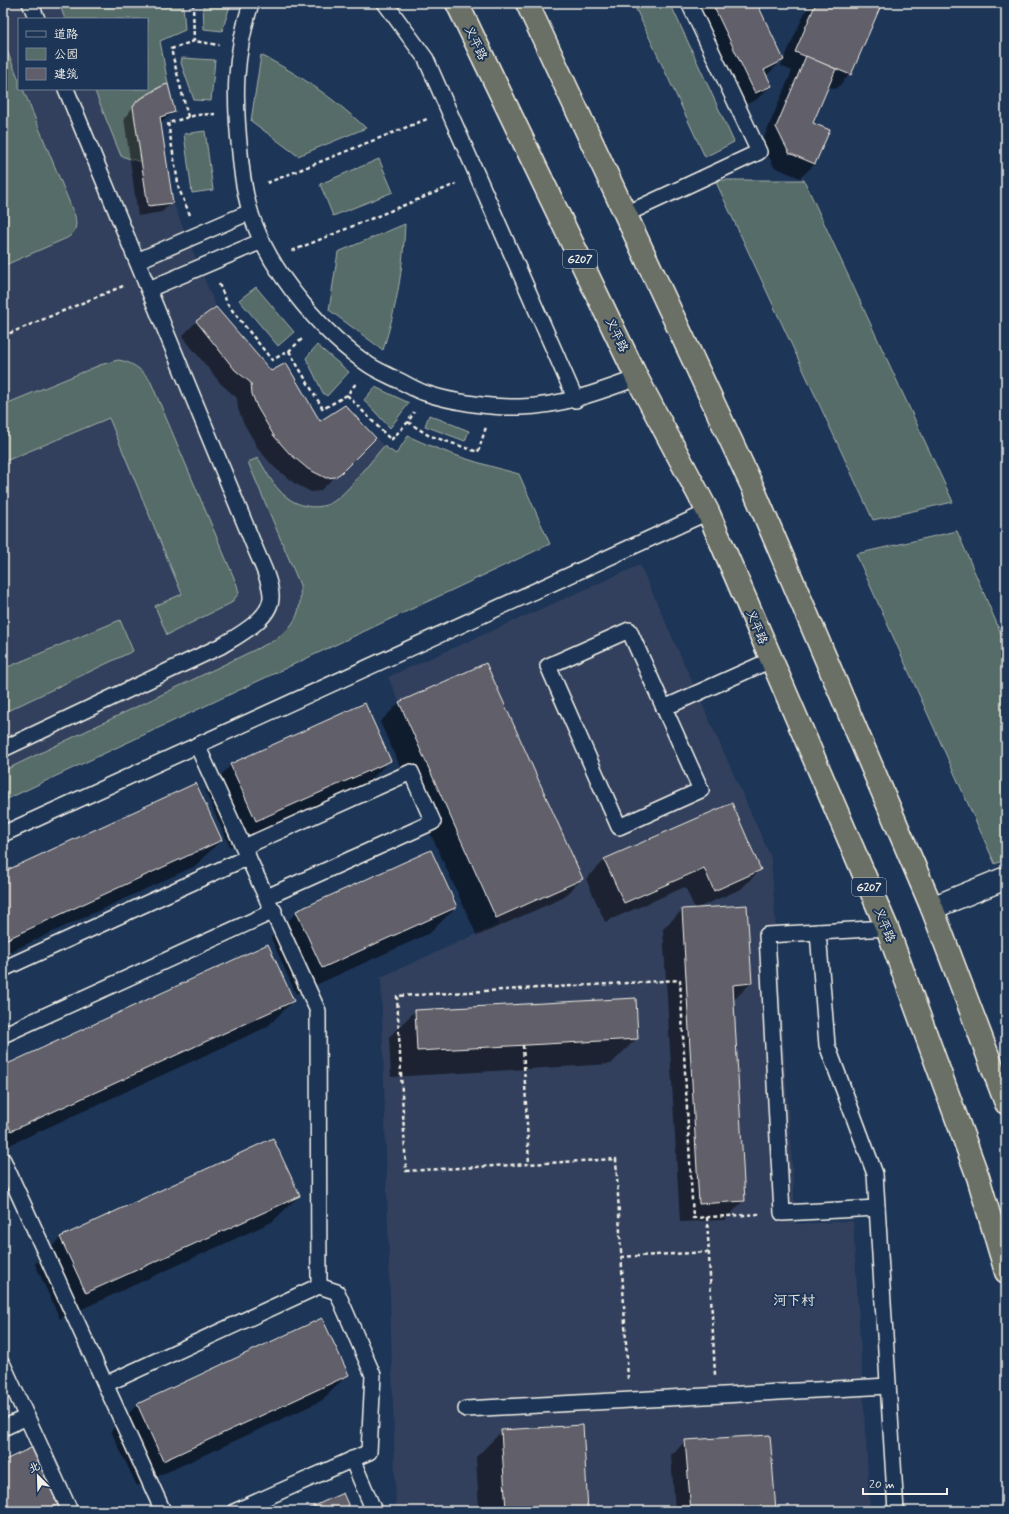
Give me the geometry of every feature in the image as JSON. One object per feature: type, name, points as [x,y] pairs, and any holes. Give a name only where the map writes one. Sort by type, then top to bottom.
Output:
[{"type":"highway","name":"义平路","points":[[457,3],[637,378],[708,512],[887,928],[978,1177],[1006,1272]]},
{"type":"highway","points":[[527,3],[753,488],[932,908],[1006,1103]]},
{"type":"street","points":[[932,908],[1006,878]]},
{"type":"lane","points":[[30,3],[37,18]]},
{"type":"lane","points":[[251,3],[240,48],[235,96],[240,160],[250,212],[262,241],[272,259],[301,302],[335,338],[369,365],[424,393],[492,406],[519,408],[550,405],[576,400],[637,378]]},
{"type":"lane","points":[[385,3],[426,59],[576,400]]},
{"type":"lane","points":[[626,214],[759,152],[689,3]]},
{"type":"lane","points":[[3,749],[221,646],[244,632],[262,618],[272,597],[270,585],[255,548],[66,90]]},
{"type":"lane","points":[[137,261],[250,212]]},
{"type":"lane","points":[[146,283],[262,241]]},
{"type":"lane","points":[[3,834],[708,512]]},
{"type":"lane","points":[[629,630],[664,708],[701,790],[619,827],[548,666],[629,630]]},
{"type":"lane","points":[[664,708],[771,660]]},
{"type":"lane","points":[[198,745],[318,1011],[319,1286]]},
{"type":"lane","points":[[3,970],[411,772],[433,822],[267,897]]},
{"type":"lane","points":[[3,1035],[274,911]]},
{"type":"lane","points":[[877,1208],[782,1213],[767,935],[887,928]]},
{"type":"lane","points":[[818,932],[827,1045],[875,1174],[896,1511]]},
{"type":"lane","points":[[3,1160],[163,1511]]},
{"type":"lane","points":[[106,1384],[319,1286],[337,1292],[373,1375],[369,1452],[236,1511]]},
{"type":"lane","points":[[3,1365],[70,1511]]},
{"type":"lane","points":[[466,1409],[888,1386]]},
{"type":"lane","points":[[3,1428],[27,1417]]},
{"type":"lane","points":[[352,1459],[374,1511]]},
{"type":"path","points":[[193,3],[194,41]]},
{"type":"path","points":[[188,117],[171,49],[194,41],[240,48]]},
{"type":"path","points":[[246,191],[448,110]]},
{"type":"path","points":[[272,259],[477,176]]},
{"type":"path","points":[[3,336],[146,283]]},
{"type":"path","points":[[288,351],[323,409],[347,395],[369,365]]},
{"type":"path","points":[[347,395],[391,440],[408,422],[424,393]]},
{"type":"path","points":[[408,422],[428,435],[478,452],[492,406]]},
{"type":"path","points":[[629,1400],[616,1159],[406,1171],[397,996],[680,980],[693,1218],[782,1213]]},
{"type":"path","points":[[523,1045],[529,1164]]},
{"type":"path","points":[[707,1217],[716,1395]]},
{"type":"path","points":[[621,1257],[708,1252]]},
{"type":"shaded area","points":[[3,3],[183,3],[185,30],[160,41],[175,112],[160,118],[173,203],[216,307],[271,371],[286,363],[320,420],[345,405],[384,446],[396,454],[408,436],[433,448],[519,474],[550,544],[3,801]]},
{"type":"shaded area","points":[[640,565],[771,858],[796,1224],[853,1221],[870,1511],[396,1511],[381,977],[499,924],[388,677]]},
{"type":"green space","points":[[59,3],[183,3],[185,30],[160,41],[168,84],[158,87],[133,107],[141,162],[121,156],[94,90],[148,90],[148,18],[65,18]]},
{"type":"green space","points":[[203,3],[231,3],[222,31],[204,29]]},
{"type":"green space","points":[[670,3],[734,142],[705,157],[635,7]]},
{"type":"green space","points":[[3,41],[18,78],[18,90],[23,90],[75,216],[76,223],[74,231],[67,238],[3,266]]},
{"type":"green space","points":[[261,55],[290,71],[316,88],[341,106],[366,128],[298,156],[251,121]]},
{"type":"green space","points":[[182,58],[215,60],[211,101],[194,100],[181,63]]},
{"type":"green space","points":[[205,131],[213,190],[192,193],[184,134]]},
{"type":"green space","points":[[379,159],[393,192],[333,216],[320,184]]},
{"type":"green space","points":[[715,180],[804,180],[953,502],[873,520]]},
{"type":"green space","points":[[405,224],[403,257],[398,288],[392,318],[383,350],[329,310],[338,252]]},
{"type":"green space","points":[[256,287],[294,332],[278,346],[239,300]]},
{"type":"green space","points":[[317,345],[349,372],[327,396],[323,393],[306,358]]},
{"type":"green space","points":[[118,360],[128,362],[136,367],[150,380],[237,585],[239,593],[231,603],[167,635],[155,606],[182,594],[109,418],[3,462],[3,405],[100,365]]},
{"type":"green space","points":[[375,387],[409,403],[390,428],[364,400]]},
{"type":"green space","points":[[429,415],[469,431],[465,441],[425,426]]},
{"type":"green space","points":[[408,436],[463,458],[519,474],[550,544],[3,801],[3,771],[273,641],[292,624],[296,618],[300,603],[300,585],[248,462],[258,458],[271,480],[286,497],[292,501],[307,506],[323,506],[337,499],[343,494],[384,446],[396,454]]},
{"type":"green space","points":[[957,531],[1006,645],[1006,859],[995,864],[856,554]]},
{"type":"green space","points":[[120,620],[133,651],[3,713],[3,669]]},
{"type":"building","points":[[712,3],[757,3],[784,60],[764,70],[772,86],[755,93]]},
{"type":"building","points":[[816,3],[882,3],[851,75],[795,52]]},
{"type":"building","points":[[806,56],[836,69],[813,123],[830,130],[815,164],[789,153],[776,127]]},
{"type":"building","points":[[168,84],[175,112],[160,117],[173,203],[148,206],[133,107],[137,101]]},
{"type":"building","points":[[216,307],[271,371],[286,363],[320,421],[345,405],[376,438],[341,473],[335,477],[326,478],[308,469],[289,453],[274,436],[257,407],[252,394],[251,383],[235,370],[196,321]]},
{"type":"building","points":[[486,663],[583,879],[496,918],[399,702]]},
{"type":"building","points":[[365,703],[391,761],[256,821],[230,764]]},
{"type":"building","points":[[196,783],[222,840],[3,941],[3,872]]},
{"type":"building","points":[[732,803],[761,870],[714,891],[704,868],[624,903],[604,859]]},
{"type":"building","points":[[431,850],[457,907],[322,968],[296,911]]},
{"type":"building","points":[[747,905],[752,983],[733,985],[745,1201],[699,1204],[682,909]]},
{"type":"building","points":[[268,944],[294,1001],[11,1131],[3,1113],[3,1066]]},
{"type":"building","points":[[636,998],[638,1039],[417,1051],[415,1010]]},
{"type":"building","points":[[273,1138],[300,1196],[86,1293],[60,1237]]},
{"type":"building","points":[[322,1318],[349,1375],[163,1461],[137,1404]]},
{"type":"building","points":[[583,1425],[588,1511],[506,1511],[501,1430]]},
{"type":"building","points":[[770,1435],[776,1511],[691,1511],[685,1440]]},
{"type":"building","points":[[33,1447],[59,1504],[44,1511],[3,1511],[3,1461]]},
{"type":"building","points":[[343,1493],[351,1511],[303,1511]]},
{"type":"district","name":"河下村","points":[[794,1300]]}]
